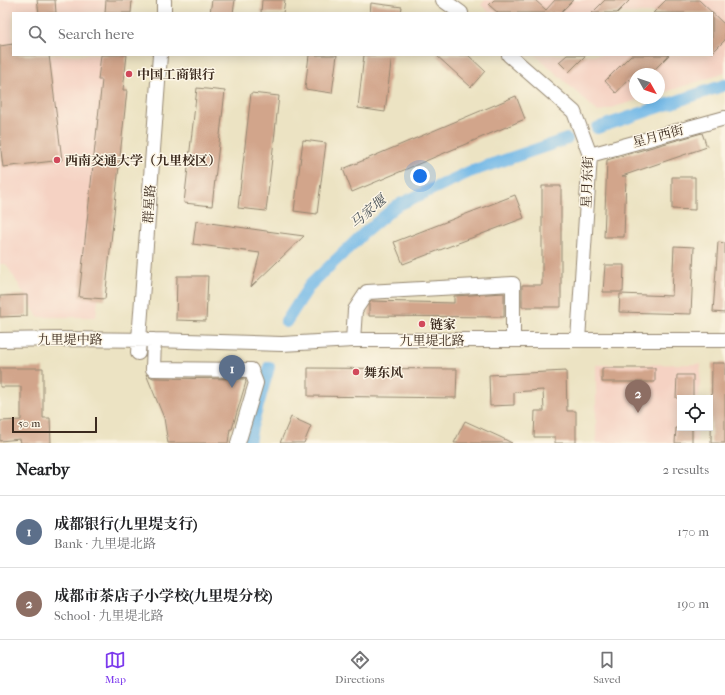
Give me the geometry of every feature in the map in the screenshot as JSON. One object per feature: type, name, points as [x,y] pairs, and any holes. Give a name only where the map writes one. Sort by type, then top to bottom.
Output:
[{"type":"street","points":[[164,0],[164,12]]},
{"type":"street","name":"群星路","points":[[139,346],[160,56]]},
{"type":"street","name":"星月东街","points":[[510,56],[574,112],[590,155],[578,340]]},
{"type":"street","name":"星月西街","points":[[590,155],[725,118]]},
{"type":"street","points":[[353,340],[355,310],[368,292],[513,284],[513,340]]},
{"type":"street","name":"九里堤中路","points":[[0,340],[62,339],[139,346]]},
{"type":"street","points":[[154,340],[153,369],[251,370],[256,383],[238,443]]},
{"type":"street","name":"九里堤北路","points":[[139,346],[154,340],[282,344],[353,340],[725,340]]},
{"type":"shaded area","name":"西南交通大学（九里校区）","points":[[0,0],[131,0],[130,12],[12,12],[12,56],[125,56],[96,317],[38,317],[6,264],[0,264]]},
{"type":"shaded area","points":[[485,0],[725,0],[725,73],[665,92],[665,68],[629,68],[629,103],[598,112],[537,56],[713,56],[713,12],[489,12],[481,5]]},
{"type":"shaded area","points":[[701,364],[699,395],[677,395],[677,431],[698,431],[697,443],[596,443],[596,365]]},
{"type":"building","points":[[37,0],[55,0],[56,12],[39,12]]},
{"type":"building","points":[[106,0],[132,0],[131,12],[105,12]]},
{"type":"building","points":[[212,0],[235,0],[233,12],[210,12]]},
{"type":"building","points":[[262,0],[285,0],[283,12],[261,12]]},
{"type":"building","points":[[494,0],[535,0],[546,10],[555,0],[573,0],[561,12],[497,12],[489,5]]},
{"type":"building","points":[[605,0],[630,0],[618,12],[593,12]]},
{"type":"building","points":[[666,0],[699,0],[711,12],[654,12]]},
{"type":"building","points":[[371,3],[402,7],[401,12],[370,12]]},
{"type":"building","points":[[713,13],[725,25],[725,40],[713,52]]},
{"type":"building","points":[[12,44],[12,56],[49,56],[62,160],[3,167],[0,143],[0,46]]},
{"type":"building","points":[[101,56],[127,56],[123,90],[127,90],[105,299],[79,297],[102,80],[98,80]]},
{"type":"building","points":[[309,56],[337,56],[332,93],[305,89]]},
{"type":"building","points":[[364,56],[392,56],[385,112],[358,108]]},
{"type":"building","points":[[437,56],[469,56],[485,71],[471,87]]},
{"type":"building","points":[[566,56],[585,56],[569,72],[559,62]]},
{"type":"building","points":[[630,56],[668,56],[656,68],[629,68],[629,79],[616,93],[605,81]]},
{"type":"building","points":[[197,88],[225,91],[212,206],[184,203]]},
{"type":"building","points":[[251,93],[279,96],[266,211],[238,208]]},
{"type":"building","points":[[516,96],[525,119],[352,192],[343,169]]},
{"type":"building","points":[[702,133],[707,147],[622,176],[626,176],[624,237],[604,237],[607,160]]},
{"type":"building","points":[[303,140],[326,143],[317,214],[294,211]]},
{"type":"building","points":[[672,177],[695,177],[695,210],[672,209]]},
{"type":"building","points":[[542,186],[561,186],[561,307],[522,307],[522,285],[542,285]]},
{"type":"building","points":[[515,195],[524,218],[403,264],[394,242]]},
{"type":"building","points":[[196,221],[304,236],[251,287],[260,253],[193,244]]},
{"type":"building","points":[[718,242],[725,243],[725,313],[713,312]]},
{"type":"building","points":[[674,246],[694,247],[691,314],[619,312],[620,294],[672,296]]},
{"type":"building","points":[[605,265],[624,265],[623,292],[603,292]]},
{"type":"building","points":[[177,276],[208,276],[206,321],[176,320]]},
{"type":"building","points":[[504,293],[504,317],[369,316],[369,304],[371,301],[454,303],[454,296]]},
{"type":"building","points":[[27,295],[27,316],[0,317],[0,296]]},
{"type":"building","points":[[712,363],[725,363],[725,443],[711,443],[711,431],[713,431],[713,395],[712,395]]},
{"type":"building","points":[[0,368],[43,368],[43,418],[50,418],[51,443],[21,443],[20,439],[0,441],[0,421],[21,420],[21,387],[0,387]]},
{"type":"building","points":[[308,368],[457,369],[456,398],[308,396]]},
{"type":"building","points":[[602,368],[655,368],[655,382],[602,382]]},
{"type":"building","points":[[566,371],[567,411],[576,411],[576,443],[555,443],[555,437],[534,437],[535,411],[544,411],[543,390],[514,392],[514,405],[490,406],[489,375]]},
{"type":"building","points":[[146,374],[153,378],[245,379],[246,382],[232,429],[230,429],[228,443],[168,443],[164,418]]},
{"type":"building","points":[[677,375],[693,375],[693,395],[677,395],[676,398]]},
{"type":"building","points":[[291,417],[311,426],[304,443],[280,443]]},
{"type":"building","points":[[465,421],[500,437],[512,443],[454,443]]},
{"type":"building","points":[[676,428],[677,431],[692,431],[692,443],[675,443]]},
{"type":"waterway","name":"马家堰","points":[[597,128],[725,85]]},
{"type":"waterway","name":"马家堰","points":[[286,322],[310,285],[363,234],[396,206],[469,172],[567,139]]},
{"type":"waterway","name":"马家堰","points":[[249,443],[252,426],[269,367]]},
{"type":"place","name":"中国工商银行","points":[[129,74]]},
{"type":"place","name":"西南交通大学（九里校区）","points":[[57,160]]},
{"type":"place","name":"链家","points":[[422,324]]},
{"type":"place","name":"舞东风","points":[[356,372]]},
{"type":"place","name":"成都银行(九里堤支行)","points":[[232,388]]},
{"type":"place","name":"成都市茶店子小学校(九里堤分校)","points":[[638,413]]}]
